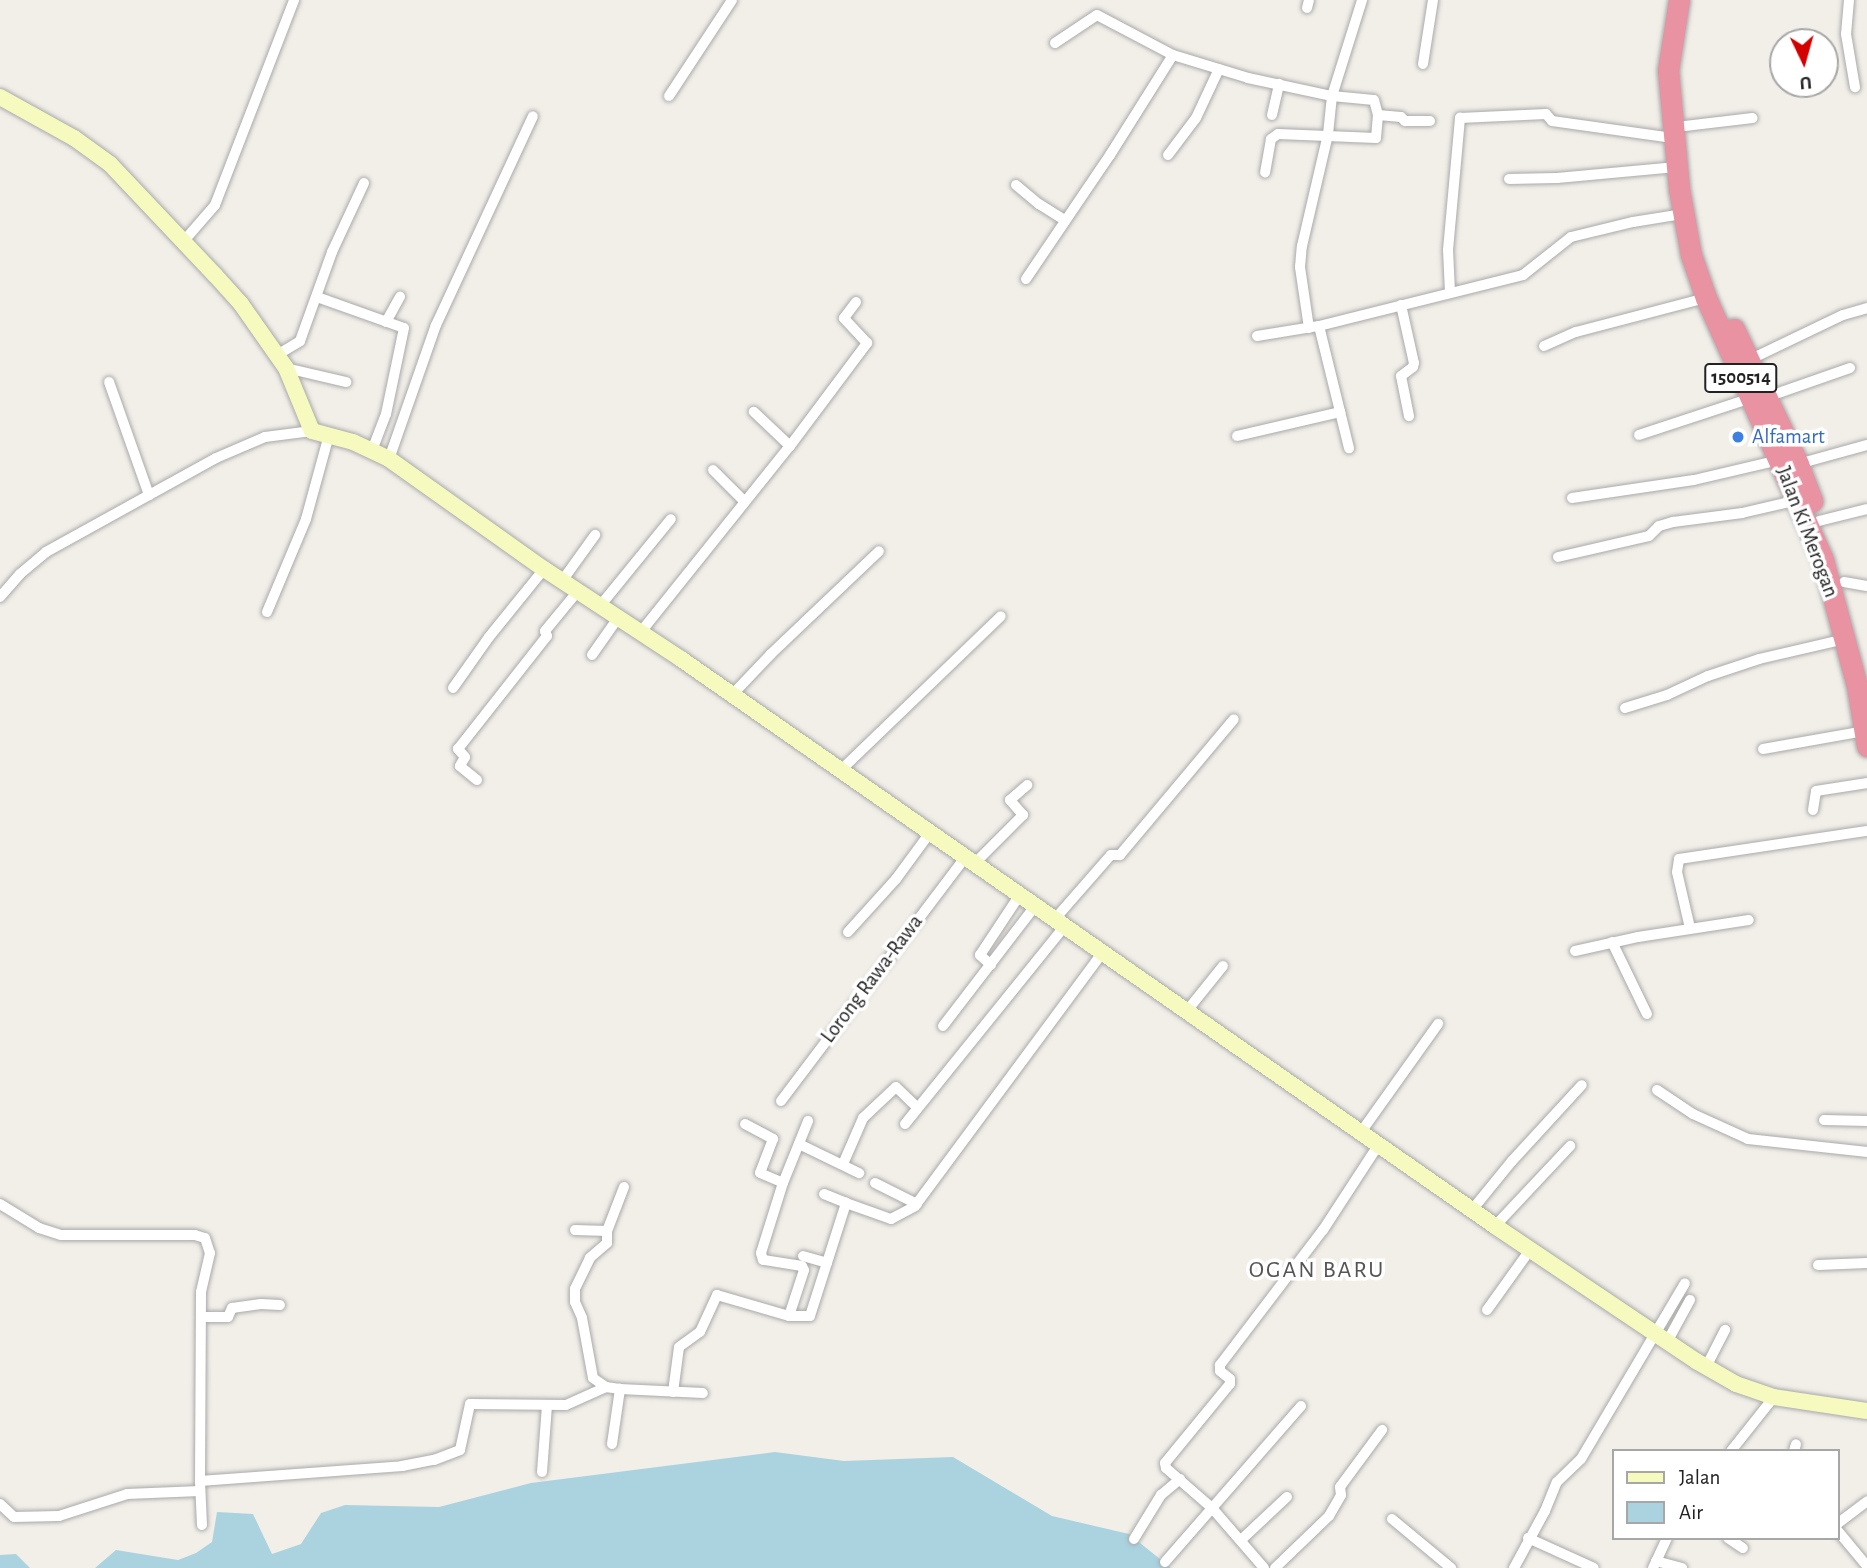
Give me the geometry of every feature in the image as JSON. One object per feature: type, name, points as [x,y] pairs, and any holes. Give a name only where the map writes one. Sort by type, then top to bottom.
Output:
[{"type":"highway","name":"Jalan Ki Merogan","points":[[1679,0],[1668,70],[1704,258],[1717,293],[1749,360],[1759,398]]},
{"type":"highway","name":"Jalan Ki Merogan","points":[[1691,0],[1680,69],[1676,167],[1690,255],[1706,298],[1819,521],[1844,582],[1867,685]]},
{"type":"highway","name":"Jalan Ki Merogan","points":[[1789,462],[1798,500],[1823,560],[1866,739]]},
{"type":"street","points":[[183,242],[215,205],[294,0]]},
{"type":"street","points":[[669,96],[732,0]]},
{"type":"street","points":[[1349,448],[1314,327],[1300,267],[1302,246],[1328,134],[1332,96],[1362,0]]},
{"type":"street","points":[[1423,64],[1433,0]]},
{"type":"street","points":[[1849,0],[1846,34],[1855,87]]},
{"type":"street","points":[[1055,43],[1097,15],[1172,55],[1332,96],[1371,97],[1378,115],[1378,133],[1374,139],[1328,134],[1275,135],[1271,139],[1265,172]]},
{"type":"street","points":[[1026,279],[1172,55]]},
{"type":"street","points":[[1168,155],[1196,118],[1219,69]]},
{"type":"street","points":[[1272,115],[1279,84]]},
{"type":"street","points":[[0,97],[74,138],[110,164],[242,304],[281,361],[312,431]]},
{"type":"street","points":[[1450,292],[1448,250],[1460,118],[1546,114],[1552,121],[1679,132],[1753,118]]},
{"type":"street","points":[[1378,115],[1401,117],[1405,121],[1430,121]]},
{"type":"street","points":[[389,458],[436,325],[533,117]]},
{"type":"street","points":[[1509,179],[1557,178],[1676,167]]},
{"type":"street","points":[[281,361],[300,341],[332,252],[364,183]]},
{"type":"street","points":[[1016,185],[1065,220]]},
{"type":"street","points":[[1257,335],[1314,327],[1523,275],[1571,237],[1633,222],[1683,214]]},
{"type":"street","points":[[317,297],[404,328],[386,414],[372,450]]},
{"type":"street","points":[[386,321],[400,297]]},
{"type":"street","points":[[1544,346],[1576,332],[1706,298]]},
{"type":"street","points":[[640,633],[790,446],[867,343],[844,318],[856,302]]},
{"type":"street","points":[[1401,305],[1413,363],[1413,367],[1401,376],[1409,416]]},
{"type":"street","points":[[1749,360],[1843,315],[1867,308]]},
{"type":"street","points":[[281,361],[346,382]]},
{"type":"street","points":[[1639,435],[1850,368]]},
{"type":"street","points":[[109,382],[149,495]]},
{"type":"street","points":[[754,412],[790,446]]},
{"type":"street","points":[[1237,436],[1340,412]]},
{"type":"street","points":[[0,597],[46,552],[241,445],[265,437],[312,431],[372,450],[389,458],[544,569],[1660,1338],[1736,1384],[1774,1397],[1867,1411]]},
{"type":"street","points":[[267,612],[306,519],[329,435]]},
{"type":"street","points":[[1572,498],[1694,480],[1867,445]]},
{"type":"street","points":[[713,470],[744,501]]},
{"type":"street","points":[[1558,557],[1649,536],[1659,526],[1672,522],[1798,500]]},
{"type":"street","points":[[1819,521],[1867,509]]},
{"type":"street","points":[[600,606],[671,519]]},
{"type":"street","points":[[562,581],[595,535]]},
{"type":"street","points":[[731,696],[879,551]]},
{"type":"street","points":[[453,688],[486,635],[544,569]]},
{"type":"street","points":[[1844,582],[1867,586]]},
{"type":"street","points":[[477,780],[460,767],[466,757],[457,749],[547,636],[544,631],[578,590]]},
{"type":"street","points":[[840,771],[1001,616]]},
{"type":"street","points":[[592,655],[618,618]]},
{"type":"street","points":[[1625,708],[1667,695],[1708,676],[1759,659],[1844,639]]},
{"type":"street","points":[[905,1124],[1111,855],[1120,855],[1234,719]]},
{"type":"street","points":[[1763,749],[1866,739]]},
{"type":"street","points":[[1813,810],[1816,791],[1867,783]]},
{"type":"street","name":"Lorong Rawa-Rawa","points":[[781,1101],[969,862],[1023,815],[1010,800],[1027,785]]},
{"type":"street","points":[[1690,928],[1677,872],[1679,859],[1867,831]]},
{"type":"street","points":[[848,932],[896,879],[929,834]]},
{"type":"street","points":[[991,965],[980,955],[1018,895]]},
{"type":"street","points":[[943,1027],[1035,906]]},
{"type":"street","points":[[1575,951],[1690,928],[1749,920]]},
{"type":"street","points":[[1612,942],[1647,1014]]},
{"type":"street","points":[[824,1194],[891,1219],[917,1204],[1102,953]]},
{"type":"street","points":[[1186,1012],[1223,966]]},
{"type":"street","points":[[1361,1132],[1438,1024]]},
{"type":"street","points":[[1472,1210],[1512,1161],[1582,1085]]},
{"type":"street","points":[[843,1164],[863,1118],[896,1087],[917,1107]]},
{"type":"street","points":[[1657,1090],[1693,1114],[1748,1139],[1867,1152]]},
{"type":"street","points":[[1824,1120],[1867,1121]]},
{"type":"street","points":[[789,1316],[804,1270],[802,1266],[763,1260],[761,1253],[783,1183],[808,1121]]},
{"type":"street","points":[[745,1124],[773,1139],[760,1173],[783,1183]]},
{"type":"street","points":[[799,1144],[859,1173]]},
{"type":"street","points":[[1248,1568],[1261,1564],[1212,1508],[1166,1468],[1167,1458],[1230,1384],[1230,1379],[1220,1371],[1220,1365],[1323,1230],[1379,1144]]},
{"type":"street","points":[[1500,1230],[1570,1146]]},
{"type":"street","points":[[875,1183],[917,1204]]},
{"type":"street","points":[[624,1187],[607,1231],[607,1243],[590,1258],[575,1289],[575,1302],[582,1318],[593,1378],[606,1387],[620,1389],[703,1393]]},
{"type":"street","points":[[673,1392],[680,1347],[700,1332],[717,1294],[789,1316],[810,1316],[846,1203]]},
{"type":"street","points":[[0,1204],[39,1228],[61,1235],[204,1237],[210,1260],[201,1292],[202,1525]]},
{"type":"street","points":[[575,1230],[607,1231]]},
{"type":"street","points":[[1487,1310],[1528,1248]]},
{"type":"street","points":[[803,1256],[827,1264]]},
{"type":"street","points":[[1818,1265],[1867,1263]]},
{"type":"street","points":[[1660,1338],[1685,1283]]},
{"type":"street","points":[[1514,1568],[1545,1511],[1557,1482],[1581,1459],[1660,1338],[1690,1300]]},
{"type":"street","points":[[201,1317],[228,1317],[232,1308],[261,1304],[280,1305]]},
{"type":"street","points":[[1706,1367],[1725,1330]]},
{"type":"street","points":[[0,1504],[14,1517],[60,1516],[122,1495],[333,1468],[402,1465],[453,1455],[462,1447],[470,1404],[566,1405],[606,1387]]},
{"type":"street","points":[[612,1444],[620,1389]]},
{"type":"street","points":[[1733,1449],[1774,1397]]},
{"type":"street","points":[[542,1472],[547,1405]]},
{"type":"street","points":[[1165,1562],[1301,1406]]},
{"type":"street","points":[[1275,1568],[1329,1516],[1341,1495],[1340,1487],[1382,1430]]},
{"type":"street","points":[[1134,1539],[1161,1495],[1180,1479]]},
{"type":"street","points":[[1241,1540],[1287,1497]]},
{"type":"street","points":[[1839,1523],[1867,1502]]},
{"type":"street","points":[[1392,1519],[1451,1568]]},
{"type":"street","points":[[1839,1533],[1867,1566]]},
{"type":"street","points":[[1528,1538],[1594,1568]]},
{"type":"street","points":[[1666,1540],[1654,1564],[1682,1568]]},
{"type":"street","points":[[1731,1540],[1743,1548]]},
{"type":"water","points":[[775,1452],[844,1461],[953,1457],[1052,1516],[1129,1534],[1171,1568],[95,1568],[116,1550],[178,1560],[196,1553],[212,1542],[217,1512],[253,1514],[272,1554],[301,1544],[321,1513],[345,1505],[439,1507],[531,1483]]},
{"type":"water","points":[[16,1554],[30,1568],[0,1568],[0,1555]]},
{"type":"place","name":"Alfamart","points":[[1738,437]]},
{"type":"district","name":"OGAN BARU","points":[[1317,1271]]}]
